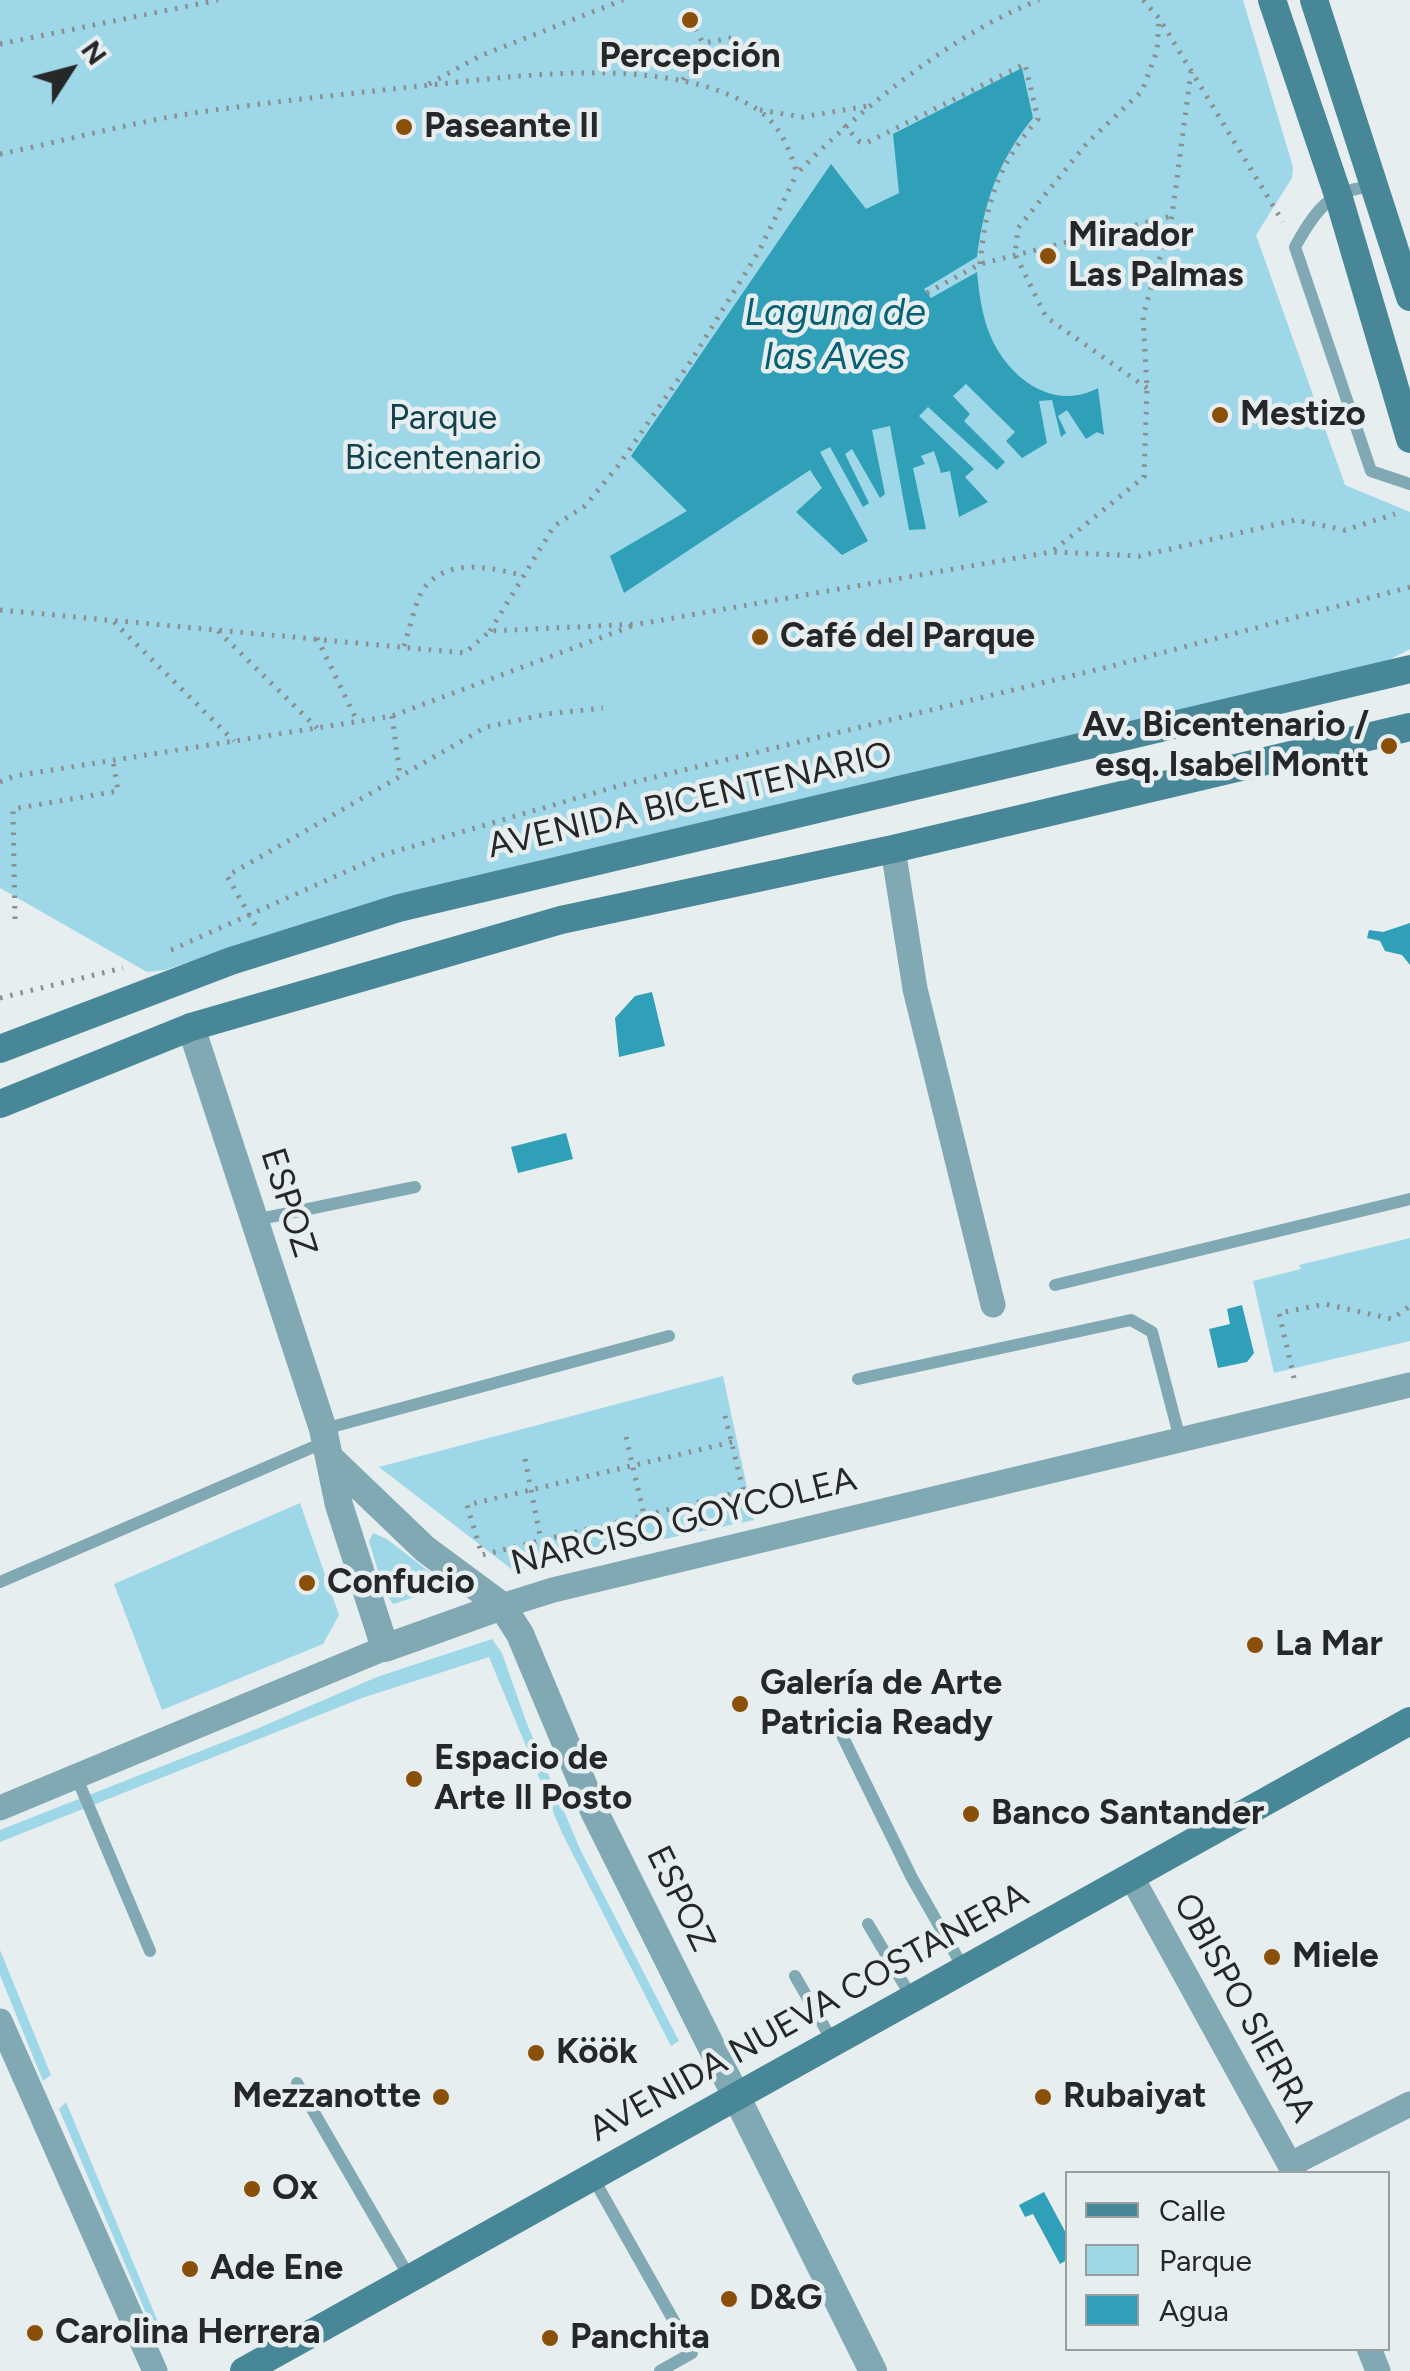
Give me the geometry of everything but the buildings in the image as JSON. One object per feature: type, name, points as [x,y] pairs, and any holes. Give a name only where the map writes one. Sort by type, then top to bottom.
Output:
[{"type":"main road","points":[[1272,0],[1338,195],[1410,439]]},
{"type":"main road","points":[[1314,0],[1410,297]]},
{"type":"main road","name":"AVENIDA BICENTENARIO","points":[[0,1049],[271,948],[399,908],[1410,669]]},
{"type":"main road","points":[[0,1104],[191,1027],[561,920],[893,849],[1410,727]]},
{"type":"main road","name":"AVENIDA NUEVA COSTANERA","points":[[244,2371],[1410,1722]]},
{"type":"street","points":[[893,849],[914,989],[992,1306]]},
{"type":"street","name":"ESPOZ","points":[[191,1027],[327,1443],[339,1505],[385,1648]]},
{"type":"street","name":"NARCISO GOYCOLEA","points":[[0,1808],[385,1648],[553,1590],[1410,1385]]},
{"type":"street","name":"ESPOZ","points":[[327,1443],[425,1549],[502,1606],[520,1634],[595,1813],[872,2371]]},
{"type":"street","name":"OBISPO SIERRA","points":[[1131,1876],[1293,2169]]},
{"type":"street","points":[[0,2021],[155,2371]]},
{"type":"street","points":[[1293,2169],[1410,2104]]},
{"type":"lane","points":[[1375,187],[1338,195],[1314,212],[1295,247],[1371,471],[1410,484]]},
{"type":"lane","points":[[254,1220],[414,1188]]},
{"type":"lane","points":[[1055,1285],[1410,1199]]},
{"type":"lane","points":[[858,1379],[1131,1320],[1152,1332],[1180,1439]]},
{"type":"lane","points":[[0,1582],[327,1443],[669,1336]]},
{"type":"lane","points":[[836,1723],[912,1878],[964,1969]]},
{"type":"lane","points":[[76,1776],[150,1952]]},
{"type":"lane","points":[[868,1924],[912,1998]]},
{"type":"lane","points":[[795,1976],[833,2042]]},
{"type":"lane","points":[[297,2083],[410,2278]]},
{"type":"lane","points":[[592,2176],[692,2354],[660,2371]]},
{"type":"path","points":[[0,44],[218,0]]},
{"type":"path","points":[[424,86],[480,56],[623,0]]},
{"type":"path","points":[[1014,0],[1021,7]]},
{"type":"path","points":[[0,610],[465,652],[490,631],[554,526],[584,506],[618,466],[759,251],[797,173],[844,125],[870,106],[980,28],[1039,0]]},
{"type":"path","points":[[1143,0],[1159,18],[1276,207],[1295,247]]},
{"type":"path","points":[[1146,388],[1046,317],[1015,254],[1018,228],[1087,143],[1142,91],[1157,51],[1159,18]]},
{"type":"path","points":[[690,20],[702,43]]},
{"type":"path","points":[[702,43],[737,37]]},
{"type":"path","points":[[682,81],[702,43]]},
{"type":"path","points":[[844,125],[860,142],[868,142],[1026,64],[1038,119],[1002,168],[984,218],[979,264]]},
{"type":"path","points":[[1051,552],[1144,478],[1143,316],[1172,216],[1191,72]]},
{"type":"path","points":[[0,154],[191,114],[531,74],[625,75],[682,81],[719,90],[757,110],[782,135],[797,173]]},
{"type":"path","points":[[757,110],[802,117],[870,106]]},
{"type":"path","points":[[927,294],[979,264],[1172,216]]},
{"type":"path","points":[[490,631],[639,624],[1051,552],[1140,556],[1295,520],[1345,530],[1395,514]]},
{"type":"path","points":[[404,646],[424,587],[450,570],[480,565],[524,576]]},
{"type":"path","points":[[160,955],[246,913],[384,855],[618,786],[1410,588]]},
{"type":"path","points":[[112,620],[234,741]]},
{"type":"path","points":[[0,782],[14,776],[392,716],[639,624]]},
{"type":"path","points":[[216,629],[317,728]]},
{"type":"path","points":[[317,638],[357,722]]},
{"type":"path","points":[[271,948],[246,913],[227,876],[486,726],[603,708]]},
{"type":"path","points":[[392,716],[400,775]]},
{"type":"path","points":[[15,919],[13,809],[118,791],[112,760]]},
{"type":"path","points":[[0,998],[126,967]]},
{"type":"path","points":[[1294,1378],[1279,1314],[1325,1304],[1392,1320],[1410,1306]]},
{"type":"path","points":[[725,1416],[748,1510]]},
{"type":"path","points":[[626,1438],[644,1515]]},
{"type":"path","points":[[732,1442],[467,1505],[482,1555],[744,1491]]},
{"type":"path","points":[[525,1459],[541,1541]]},
{"type":"green space","name":"Parque Bicentenario","points":[[0,0],[1243,0],[1293,167],[1292,178],[1256,235],[1345,485],[1410,512],[1410,649],[1385,662],[314,922],[165,970],[147,972],[0,888]]},
{"type":"green space","points":[[1410,1238],[1410,1341],[1274,1373],[1253,1281],[1301,1269],[1299,1265]]},
{"type":"green space","points":[[723,1376],[754,1520],[514,1571],[379,1467]]},
{"type":"green space","points":[[300,1503],[339,1615],[323,1644],[162,1710],[114,1584]]},
{"type":"green space","points":[[373,1533],[387,1539],[441,1581],[443,1588],[393,1604],[384,1591],[369,1541]]},
{"type":"green space","points":[[492,1639],[502,1653],[527,1724],[580,1849],[679,2041],[671,2046],[562,1833],[489,1657],[362,1698],[0,1842],[0,1830],[377,1677]]},
{"type":"green space","points":[[0,1950],[51,2075],[43,2081],[0,1975]]},
{"type":"green space","points":[[66,2102],[161,2329],[154,2332],[59,2109]]},
{"type":"water","name":"Laguna de las Aves","points":[[1022,68],[1033,118],[1010,150],[995,183],[977,257],[924,289],[931,298],[977,272],[987,327],[1008,365],[1034,387],[1049,393],[1065,396],[1098,388],[1104,435],[1097,432],[1086,439],[1067,410],[1058,416],[1066,433],[1061,437],[1052,400],[1039,401],[1047,443],[1022,458],[1006,441],[1015,432],[966,384],[953,396],[970,414],[964,421],[1005,462],[997,470],[928,407],[919,416],[974,469],[965,477],[988,502],[959,517],[950,471],[941,473],[934,451],[921,456],[925,464],[913,468],[926,529],[909,530],[890,426],[872,430],[885,494],[880,498],[852,449],[845,454],[869,503],[863,507],[830,447],[820,452],[868,541],[842,555],[796,512],[822,488],[810,470],[624,593],[610,556],[687,511],[631,456],[831,164],[866,209],[899,193],[893,134]]},
{"type":"water","points":[[1410,923],[1410,965],[1402,955],[1385,951],[1380,941],[1367,938],[1369,930],[1383,932]]},
{"type":"water","points":[[652,992],[665,1046],[619,1057],[615,1018],[635,996]]},
{"type":"water","points":[[566,1133],[573,1159],[518,1173],[511,1147]]},
{"type":"water","points":[[1242,1305],[1254,1353],[1247,1362],[1218,1368],[1209,1329],[1230,1324],[1227,1309]]},
{"type":"water","points":[[1044,2192],[1065,2231],[1065,2261],[1060,2264],[1033,2214],[1025,2217],[1019,2205]]},
{"type":"place","name":"Percepción","points":[[690,20]]},
{"type":"place","name":"Paseante II","points":[[404,127]]},
{"type":"place","name":"Mirador Las Palmas","points":[[1048,256]]},
{"type":"place","name":"Mestizo","points":[[1220,415]]},
{"type":"place","name":"Café del Parque","points":[[760,637]]},
{"type":"place","name":"Av. Bicentenario / esq. Isabel Montt","points":[[1389,746]]},
{"type":"place","name":"Confucio","points":[[307,1583]]},
{"type":"place","name":"La Mar","points":[[1255,1645]]},
{"type":"place","name":"Galería de Arte Patricia Ready","points":[[740,1704]]},
{"type":"place","name":"Espacio de Arte Il Posto","points":[[414,1779]]},
{"type":"place","name":"Banco Santander","points":[[971,1814]]},
{"type":"place","name":"Miele","points":[[1272,1957]]},
{"type":"place","name":"Köök","points":[[536,2053]]},
{"type":"place","name":"Mezzanotte","points":[[441,2097]]},
{"type":"place","name":"Rubaiyat","points":[[1043,2097]]},
{"type":"place","name":"Ox","points":[[252,2189]]},
{"type":"place","name":"Ade Ene","points":[[190,2269]]},
{"type":"place","name":"D&G","points":[[729,2299]]},
{"type":"place","name":"Carolina Herrera","points":[[35,2333]]},
{"type":"place","name":"Panchita","points":[[550,2338]]}]
